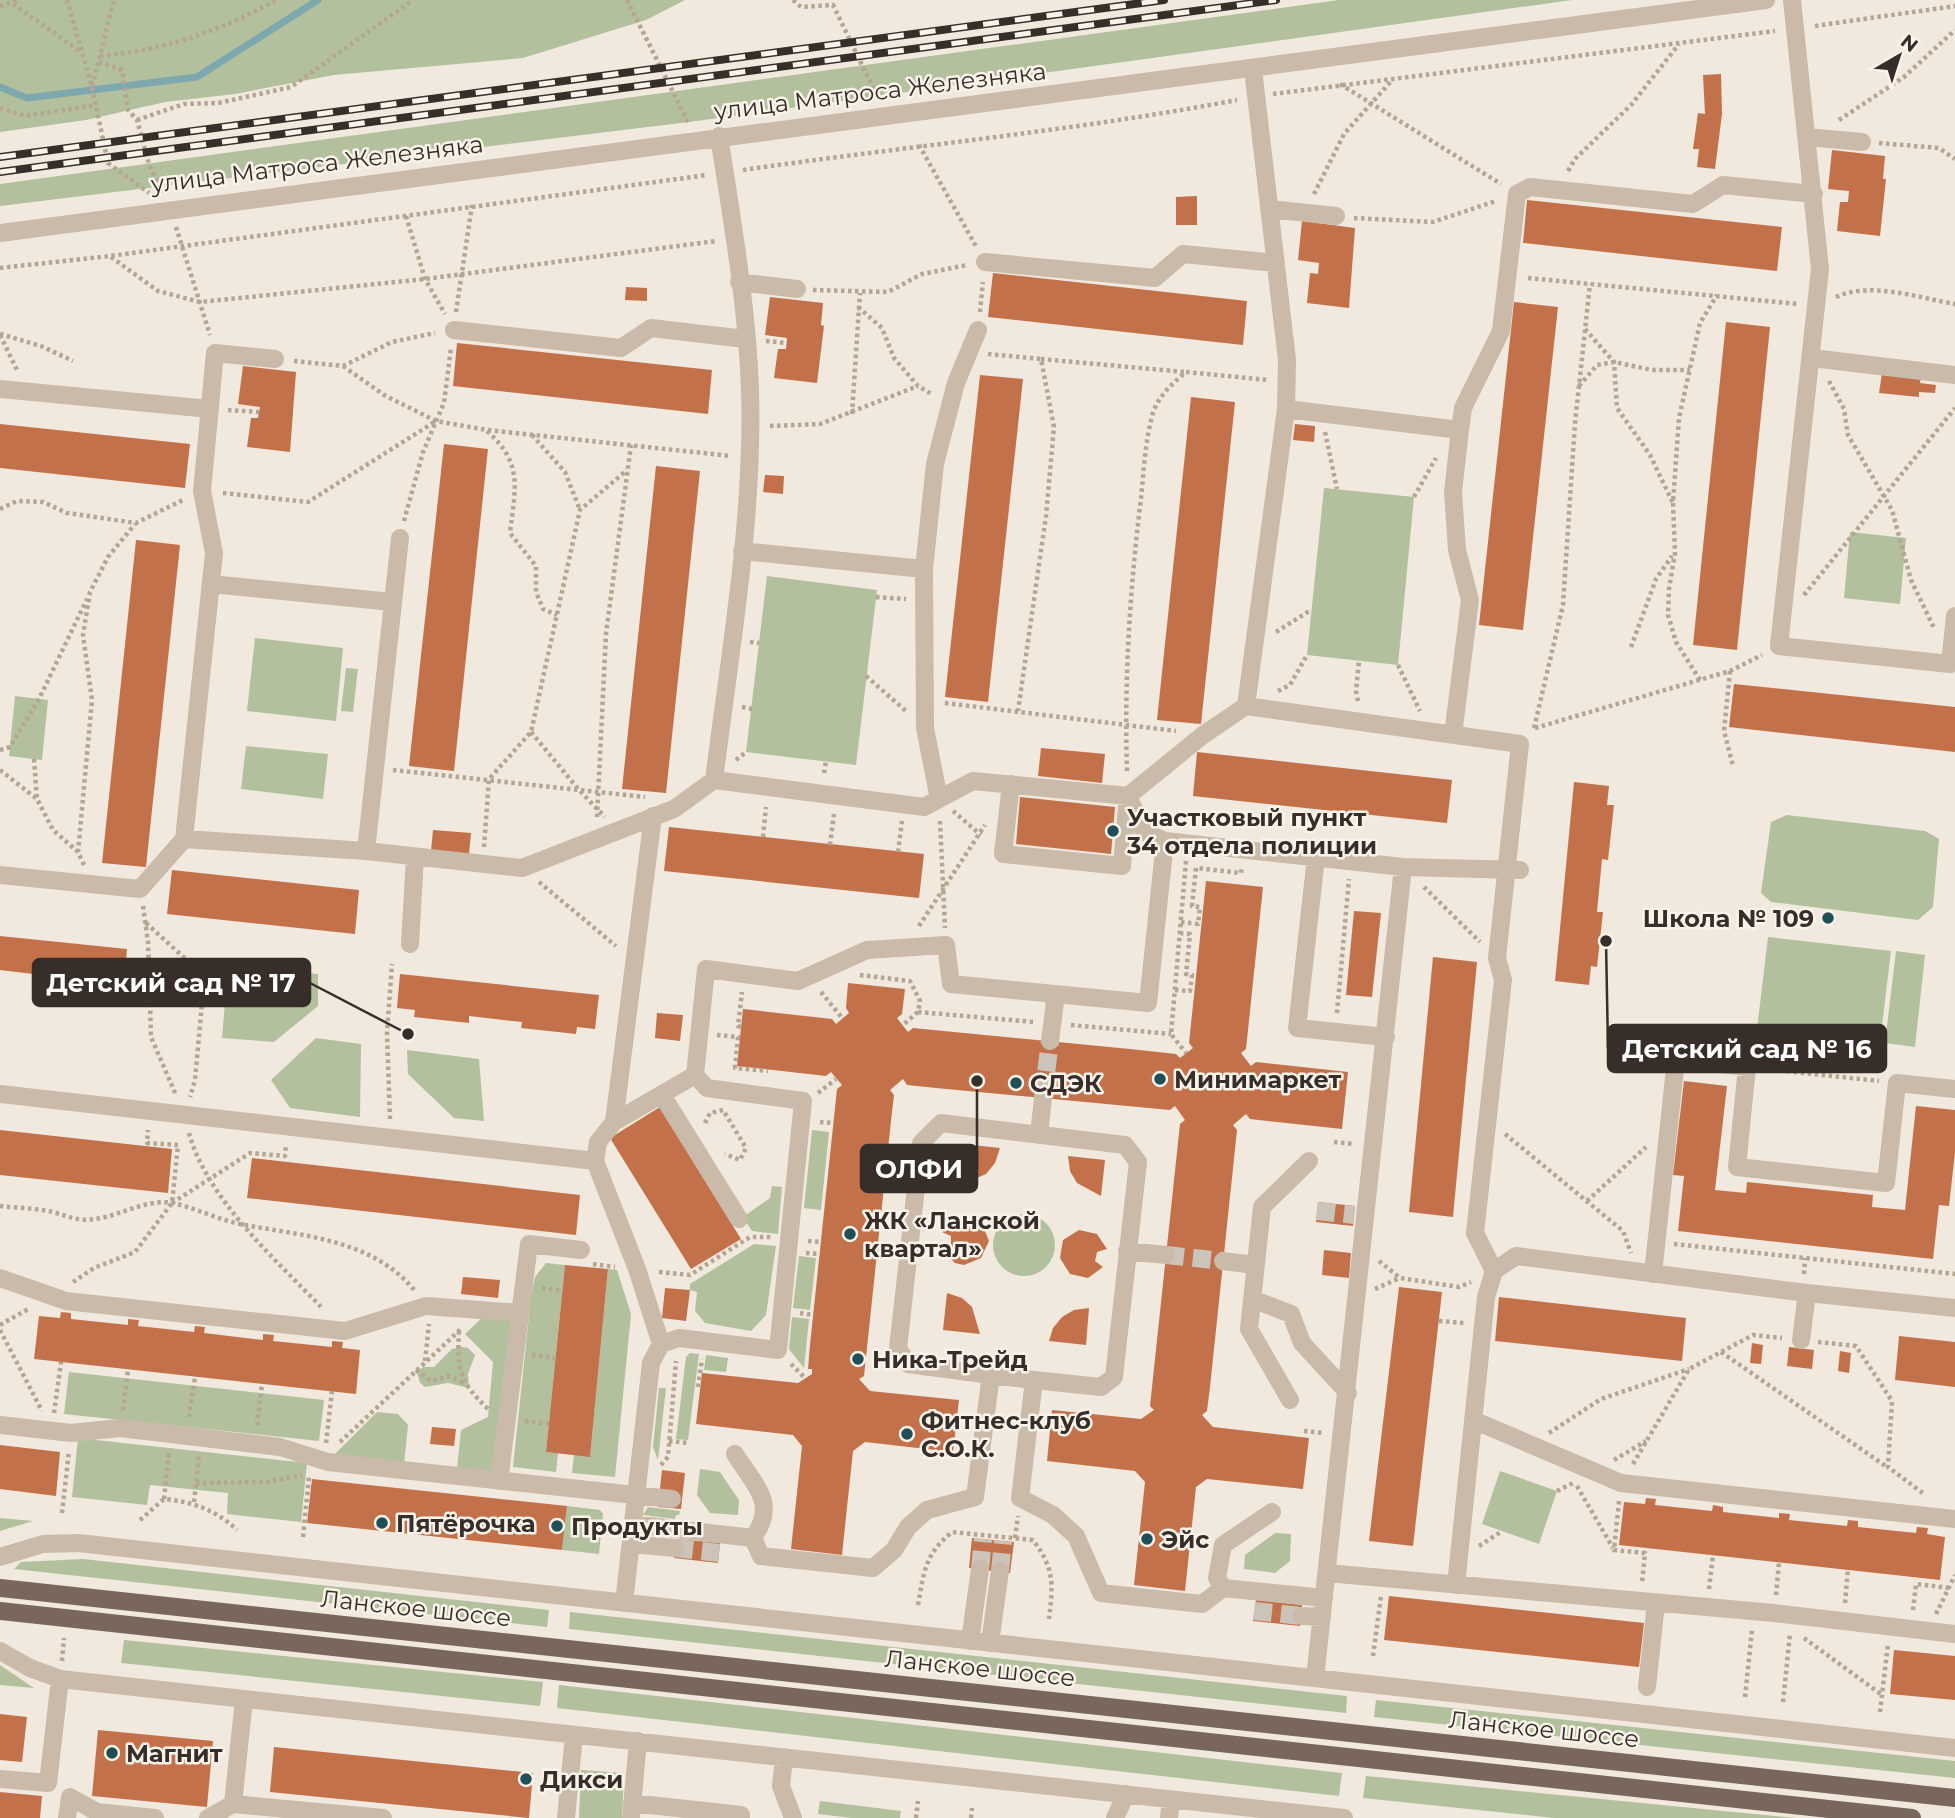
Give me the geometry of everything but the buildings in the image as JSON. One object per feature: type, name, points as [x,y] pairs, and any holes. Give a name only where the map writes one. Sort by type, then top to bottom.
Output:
[{"type":"main road","name":"Ланское шоссе","points":[[0,1588],[1955,1798]]},
{"type":"main road","name":"Ланское шоссе","points":[[0,1611],[1912,1818]]},
{"type":"street","name":"улица Матроса Железняка","points":[[0,233],[169,208],[1253,69],[1766,0]]},
{"type":"street","points":[[1792,0],[1820,269],[1779,646],[1950,664],[1955,616]]},
{"type":"street","points":[[1246,706],[1286,409],[1287,360],[1253,69]]},
{"type":"street","points":[[714,780],[742,551],[750,389],[734,238],[719,136]]},
{"type":"street","points":[[1807,137],[1862,142]]},
{"type":"street","points":[[1452,735],[1470,600],[1457,550],[1452,492],[1462,408],[1501,331],[1517,194],[1530,187],[1693,204],[1723,185],[1814,194]]},
{"type":"street","points":[[1269,209],[1336,216]]},
{"type":"street","points":[[985,262],[1155,278],[1183,254],[1276,263]]},
{"type":"street","points":[[739,282],[797,289]]},
{"type":"street","points":[[454,330],[621,348],[651,328],[745,339]]},
{"type":"street","points":[[939,799],[925,728],[923,700],[924,569],[935,464],[950,406],[978,330]]},
{"type":"street","points":[[0,875],[140,889],[184,839],[214,553],[202,491],[215,353],[275,359]]},
{"type":"street","points":[[1812,358],[1955,375]]},
{"type":"street","points":[[0,389],[209,409]]},
{"type":"street","points":[[1286,409],[1460,430]]},
{"type":"street","points":[[366,851],[400,538]]},
{"type":"street","points":[[742,551],[924,569]]},
{"type":"street","points":[[211,584],[392,602]]},
{"type":"street","points":[[184,839],[366,851],[523,868],[674,809],[714,780],[924,807],[973,780],[1128,796],[1203,735],[1246,706],[1520,744],[1513,870],[1497,958],[1503,980],[1475,1233],[1494,1271]]},
{"type":"street","points":[[1011,784],[1003,853],[1122,866],[1128,796]]},
{"type":"street","points":[[1128,796],[1144,832],[1165,841],[1403,867],[1513,870]]},
{"type":"street","points":[[614,1122],[653,816]]},
{"type":"street","points":[[624,1603],[651,1363],[679,1338],[778,1350],[803,1101],[707,1088],[695,1075],[706,969],[798,981],[867,950],[946,945],[951,984],[1148,1003],[1165,841]]},
{"type":"street","points":[[410,944],[415,857]]},
{"type":"street","points":[[1316,857],[1297,1028],[1386,1037]]},
{"type":"street","points":[[1315,1678],[1364,1249],[1361,1216],[1386,1037],[1403,867]]},
{"type":"street","points":[[1050,1041],[1056,994]]},
{"type":"street","points":[[1646,1273],[1656,1242],[1676,1059],[1747,1067],[1737,1167],[1886,1183],[1897,1083],[1955,1089]]},
{"type":"street","points":[[669,1347],[595,1161],[598,1142],[614,1122],[695,1075]]},
{"type":"street","points":[[0,1094],[595,1161]]},
{"type":"street","points":[[662,1095],[739,1219]]},
{"type":"street","points":[[1039,1135],[1043,1098]]},
{"type":"street","points":[[941,1123],[1039,1135],[1125,1145],[1138,1162],[1114,1377],[1101,1387],[908,1364],[898,1348],[921,1143],[941,1123]]},
{"type":"street","points":[[1290,1400],[1249,1329],[1262,1208],[1308,1161]]},
{"type":"street","points":[[499,1481],[529,1244],[581,1250]]},
{"type":"street","points":[[1128,1251],[1166,1255]]},
{"type":"street","points":[[1456,1585],[1486,1297],[1494,1271],[1516,1256],[1807,1293],[1955,1308]]},
{"type":"street","points":[[1223,1261],[1255,1265]]},
{"type":"street","points":[[0,1278],[66,1301],[345,1331],[429,1306],[520,1313]]},
{"type":"street","points":[[1801,1340],[1807,1293]]},
{"type":"street","points":[[1252,1299],[1291,1314],[1302,1343],[1348,1393]]},
{"type":"street","points":[[753,1538],[761,1556],[873,1568],[894,1550],[908,1527],[928,1510],[975,1497],[991,1375]]},
{"type":"street","points":[[1034,1380],[1020,1498],[1053,1515],[1076,1536],[1101,1593],[1202,1604],[1223,1588],[1324,1598]]},
{"type":"street","points":[[1473,1420],[1621,1483],[1955,1519]]},
{"type":"street","points":[[0,1425],[71,1433],[120,1428],[280,1447],[310,1466],[499,1481],[672,1500]]},
{"type":"street","points":[[735,1454],[766,1502],[764,1522],[753,1538]]},
{"type":"street","points":[[1223,1588],[1217,1578],[1223,1545],[1272,1513]]},
{"type":"street","points":[[633,1524],[753,1538]]},
{"type":"street","points":[[0,1557],[43,1544],[78,1543],[1955,1748]]},
{"type":"street","points":[[631,1544],[675,1548]]},
{"type":"street","points":[[970,1641],[980,1569]]},
{"type":"street","points":[[990,1643],[1000,1572]]},
{"type":"street","points":[[1327,1573],[1755,1612],[1955,1634]]},
{"type":"street","points":[[1647,1687],[1648,1602]]},
{"type":"street","points":[[1301,1616],[1322,1618]]},
{"type":"street","points":[[0,1651],[30,1668],[60,1679],[1171,1799],[1279,1815],[1333,1817]]},
{"type":"street","points":[[48,1783],[60,1679]]},
{"type":"street","points":[[233,1804],[244,1699]]},
{"type":"street","points":[[566,1818],[575,1735]]},
{"type":"street","points":[[638,1741],[631,1811],[741,1815],[741,1818]]},
{"type":"street","points":[[784,1758],[781,1786],[793,1818]]},
{"type":"street","points":[[0,1779],[48,1783],[97,1812],[155,1818]]},
{"type":"street","points":[[1115,1818],[1126,1794]]},
{"type":"street","points":[[67,1818],[70,1797]]},
{"type":"street","points":[[1169,1818],[1171,1799]]},
{"type":"street","points":[[208,1818],[233,1804],[383,1818]]},
{"type":"path","points":[[0,6],[20,0]]},
{"type":"path","points":[[67,0],[92,89],[108,163],[169,208]]},
{"type":"path","points":[[92,89],[114,0]]},
{"type":"path","points":[[99,59],[207,34],[228,21],[241,19],[276,0]]},
{"type":"path","points":[[137,120],[184,104],[218,103],[290,87],[413,0]]},
{"type":"path","points":[[627,0],[689,122]]},
{"type":"path","points":[[793,0],[801,7],[833,5],[886,115]]},
{"type":"path","points":[[13,4],[45,24],[82,53]]},
{"type":"path","points":[[0,268],[110,257],[181,244],[406,216],[919,145],[1142,118],[1256,96],[1340,84],[1896,17],[1955,6]]},
{"type":"path","points":[[1807,137],[1883,93],[1955,30]]},
{"type":"path","points":[[1557,190],[1574,159],[1631,105],[1679,43]]},
{"type":"path","points":[[99,59],[122,70],[128,110],[137,120],[149,164],[169,208],[215,353]]},
{"type":"path","points":[[1306,213],[1344,134],[1394,78]]},
{"type":"path","points":[[1340,84],[1517,194]]},
{"type":"path","points":[[0,108],[24,117],[95,105]]},
{"type":"path","points":[[1862,142],[1939,148],[1955,159]]},
{"type":"path","points":[[919,145],[985,262],[978,330]]},
{"type":"path","points":[[1336,216],[1433,222],[1517,194]]},
{"type":"path","points":[[400,538],[413,481],[444,403],[472,205]]},
{"type":"path","points":[[406,216],[425,279],[454,330]]},
{"type":"path","points":[[110,257],[158,291],[201,302],[425,279],[734,238]]},
{"type":"path","points":[[797,289],[888,292],[922,274],[985,262]]},
{"type":"path","points":[[1507,276],[1817,306],[1850,290],[1887,292],[1955,304]]},
{"type":"path","points":[[1520,744],[1534,728],[1563,605],[1579,386],[1590,284]]},
{"type":"path","points":[[852,414],[860,293]]},
{"type":"path","points":[[1700,680],[1676,642],[1668,615],[1675,553],[1673,503],[1679,418],[1700,323],[1717,295]]},
{"type":"path","points":[[858,307],[882,328],[894,358],[918,386],[950,406]]},
{"type":"path","points":[[1586,329],[1614,362],[1617,408],[1650,456],[1673,503]]},
{"type":"path","points":[[343,366],[392,342],[454,330]]},
{"type":"path","points":[[0,334],[41,346],[73,361]]},
{"type":"path","points":[[0,334],[28,392]]},
{"type":"path","points":[[968,353],[1286,382]]},
{"type":"path","points":[[1812,358],[1834,387],[1844,410],[1848,435],[1865,467],[1885,494],[1911,580],[1950,664]]},
{"type":"path","points":[[275,359],[343,366],[384,395],[436,421],[487,430],[748,458]]},
{"type":"path","points":[[1018,711],[1046,516],[1054,428],[1041,359]]},
{"type":"path","points":[[1579,386],[1597,365],[1614,362],[1652,370],[1690,370]]},
{"type":"path","points":[[1128,796],[1125,723],[1133,579],[1148,438],[1154,412],[1166,389],[1186,372]]},
{"type":"path","points":[[748,427],[820,424],[852,414],[918,386]]},
{"type":"path","points":[[1782,623],[1955,408]]},
{"type":"path","points":[[209,409],[259,412]]},
{"type":"path","points":[[1321,414],[1337,489]]},
{"type":"path","points":[[487,430],[505,446],[517,474],[510,533],[536,566],[536,592],[543,609],[557,615]]},
{"type":"path","points":[[476,863],[486,842],[489,779],[531,732],[580,510],[565,472],[532,435]]},
{"type":"path","points":[[597,838],[606,635],[631,445]]},
{"type":"path","points":[[580,510],[627,470]]},
{"type":"path","points":[[0,750],[10,747],[39,699],[108,557],[136,523]]},
{"type":"path","points":[[1631,648],[1656,579],[1675,553]]},
{"type":"path","points":[[78,852],[92,700],[83,635],[90,592]]},
{"type":"path","points":[[876,597],[924,600]]},
{"type":"path","points":[[1254,645],[1311,610]]},
{"type":"path","points":[[1534,728],[1730,671],[1779,646]]},
{"type":"path","points":[[1246,706],[1290,685],[1307,655]]},
{"type":"path","points":[[1359,661],[1356,691],[1363,723]]},
{"type":"path","points":[[1398,664],[1431,732]]},
{"type":"path","points":[[1730,671],[1724,732],[1734,766]]},
{"type":"path","points":[[866,676],[925,728]]},
{"type":"path","points":[[923,700],[1125,723],[1203,735]]},
{"type":"path","points":[[531,732],[579,790],[617,830]]},
{"type":"path","points":[[34,759],[37,799],[53,830],[78,852],[91,884]]},
{"type":"path","points":[[824,773],[826,761]]},
{"type":"path","points":[[374,768],[659,799],[674,809]]},
{"type":"path","points":[[0,770],[37,799]]},
{"type":"path","points":[[763,837],[769,787]]},
{"type":"path","points":[[831,845],[836,796]]},
{"type":"path","points":[[939,799],[1003,853]]},
{"type":"path","points":[[939,799],[946,945]]},
{"type":"path","points":[[898,852],[904,804]]},
{"type":"path","points":[[905,947],[992,813]]},
{"type":"path","points":[[1186,860],[1171,1034],[1186,1053]]},
{"type":"path","points":[[1335,1031],[1351,861]]},
{"type":"path","points":[[1403,867],[1497,958]]},
{"type":"path","points":[[523,868],[633,960]]},
{"type":"path","points":[[1181,922],[1198,924],[1200,906],[1192,906],[1196,868],[1241,873]]},
{"type":"path","points":[[140,889],[146,923],[151,1037],[184,1114],[194,1150],[241,1224],[345,1331]]},
{"type":"path","points":[[146,923],[190,963],[203,992],[195,1080],[184,1114]]},
{"type":"path","points":[[1173,990],[1190,991],[1192,975],[1186,974],[1190,934],[1180,933]]},
{"type":"path","points":[[390,1129],[387,1033],[392,964]]},
{"type":"path","points":[[741,1027],[738,1027],[744,974]]},
{"type":"path","points":[[809,976],[843,1018]]},
{"type":"path","points":[[903,1025],[919,1012]]},
{"type":"path","points":[[738,1038],[734,1068],[768,1071]]},
{"type":"path","points":[[1747,1067],[1897,1083]]},
{"type":"path","points":[[819,1092],[836,1079]]},
{"type":"path","points":[[693,1145],[712,1133],[704,1122],[710,1113],[723,1110],[746,1148],[740,1160],[728,1157],[722,1149]]},
{"type":"path","points":[[151,1111],[147,1143],[178,1145],[172,1203]]},
{"type":"path","points":[[1487,1121],[1623,1231],[1646,1273]]},
{"type":"path","points":[[1334,1142],[1354,1144]]},
{"type":"path","points":[[1587,1201],[1648,1144],[1667,1144]]},
{"type":"path","points":[[52,1296],[94,1269],[135,1252],[172,1203],[250,1153],[285,1156]]},
{"type":"path","points":[[0,1206],[53,1212],[72,1219],[94,1220],[145,1206],[172,1203],[201,1214],[241,1224],[294,1231],[370,1254],[407,1281],[429,1306],[424,1362]]},
{"type":"path","points":[[661,1272],[690,1275],[757,1236]]},
{"type":"path","points":[[1656,1242],[1955,1274]]},
{"type":"path","points":[[1364,1249],[1401,1278],[1459,1286],[1494,1271]]},
{"type":"path","points":[[332,1391],[324,1450],[333,1449],[482,1310]]},
{"type":"path","points":[[0,1330],[52,1431]]},
{"type":"path","points":[[459,1331],[457,1368],[465,1383],[506,1426]]},
{"type":"path","points":[[1531,1445],[1601,1399],[1689,1369],[1753,1335],[1856,1346],[1892,1401],[1888,1467]]},
{"type":"path","points":[[653,1474],[668,1457],[669,1347]]},
{"type":"path","points":[[698,1387],[703,1351]]},
{"type":"path","points":[[1721,1352],[1926,1496]]},
{"type":"path","points":[[784,1356],[805,1378]]},
{"type":"path","points":[[52,1431],[61,1362]]},
{"type":"path","points":[[120,1428],[128,1369]]},
{"type":"path","points":[[1614,1550],[1621,1483],[1689,1369]]},
{"type":"path","points":[[416,1370],[431,1381],[449,1376],[465,1383]]},
{"type":"path","points":[[139,1520],[164,1499],[186,1436],[195,1377]]},
{"type":"path","points":[[254,1444],[262,1384]]},
{"type":"path","points":[[1304,1431],[1325,1433]]},
{"type":"path","points":[[62,1513],[71,1433]]},
{"type":"path","points":[[186,1436],[196,1483],[194,1502]]},
{"type":"path","points":[[1594,1472],[1647,1440]]},
{"type":"path","points":[[669,1441],[688,1443]]},
{"type":"path","points":[[1561,1458],[1614,1550]]},
{"type":"path","points":[[196,1483],[266,1482],[310,1466],[303,1537]]},
{"type":"path","points":[[164,1499],[194,1502],[226,1520],[237,1530]]},
{"type":"path","points":[[919,1605],[928,1558],[935,1546],[952,1532],[1033,1540],[1046,1557],[1051,1572],[1049,1619]]},
{"type":"path","points":[[1614,1550],[1645,1553],[1648,1602]]},
{"type":"path","points":[[1707,1608],[1713,1555]]},
{"type":"path","points":[[1774,1614],[1779,1562]]},
{"type":"path","points":[[1843,1621],[1848,1570]]},
{"type":"path","points":[[1928,1630],[1955,1575]]},
{"type":"path","points":[[1373,1657],[1384,1578]]},
{"type":"path","points":[[1916,1584],[1950,1588]]},
{"type":"path","points":[[1745,1697],[1755,1612]]},
{"type":"path","points":[[1881,1713],[1890,1626]]},
{"type":"path","points":[[1783,1702],[1791,1629],[1882,1695]]},
{"type":"path","points":[[916,1818],[918,1801]]},
{"type":"path","points":[[971,1818],[972,1808]]},
{"type":"green space","points":[[0,0],[685,0],[646,20],[523,58],[334,75],[235,94],[165,102],[86,120],[0,132]]},
{"type":"green space","points":[[1339,0],[1572,0],[689,122],[0,206],[0,184]]},
{"type":"green space","points":[[1324,488],[1414,497],[1398,665],[1307,655]]},
{"type":"green space","points":[[1850,532],[1906,538],[1900,604],[1844,598]]},
{"type":"green space","points":[[767,576],[877,590],[856,765],[746,752]]},
{"type":"green space","points":[[255,638],[343,648],[336,721],[247,711]]},
{"type":"green space","points":[[346,668],[358,669],[353,712],[341,711]]},
{"type":"green space","points":[[15,696],[48,700],[42,760],[9,756]]},
{"type":"green space","points":[[246,746],[328,754],[323,799],[241,789]]},
{"type":"green space","points":[[1787,815],[1925,831],[1939,839],[1933,907],[1918,920],[1771,902],[1761,893],[1771,822]]},
{"type":"green space","points":[[1768,937],[1891,951],[1880,1043],[1757,1029]]},
{"type":"green space","points":[[1896,951],[1925,955],[1915,1047],[1885,1043]]},
{"type":"green space","points":[[228,966],[318,974],[318,1006],[274,1042],[222,1038]]},
{"type":"green space","points":[[316,1038],[361,1044],[360,1117],[290,1108],[271,1080]]},
{"type":"green space","points":[[407,1050],[479,1059],[484,1121],[454,1118],[408,1074]]},
{"type":"green space","points":[[812,1130],[829,1132],[821,1210],[804,1208]]},
{"type":"green space","points":[[772,1186],[782,1187],[778,1234],[752,1231],[743,1217],[770,1198]]},
{"type":"green space","points":[[1024,1214],[1046,1223],[1055,1245],[1046,1267],[1024,1276],[1002,1267],[993,1245],[1002,1223]]},
{"type":"green space","points":[[754,1244],[776,1246],[766,1315],[751,1331],[705,1323],[695,1311],[697,1292],[690,1290],[690,1284]]},
{"type":"green space","points":[[799,1256],[816,1258],[810,1310],[793,1308]]},
{"type":"green space","points":[[546,1263],[565,1265],[546,1452],[558,1453],[556,1472],[513,1467],[531,1297],[535,1277]]},
{"type":"green space","points":[[608,1269],[617,1270],[631,1314],[615,1477],[572,1473],[574,1455],[590,1456]]},
{"type":"green space","points":[[485,1315],[516,1319],[496,1474],[457,1469],[461,1430],[488,1417],[493,1362],[465,1334]]},
{"type":"green space","points":[[792,1317],[809,1319],[804,1368],[789,1349]]},
{"type":"green space","points":[[468,1348],[475,1355],[468,1374],[469,1388],[448,1383],[425,1387],[420,1383],[417,1373],[423,1367],[434,1367],[452,1349]]},
{"type":"green space","points":[[690,1353],[699,1354],[688,1440],[676,1439],[686,1357]]},
{"type":"green space","points":[[706,1355],[728,1358],[726,1372],[704,1370]]},
{"type":"green space","points":[[69,1372],[324,1400],[319,1441],[64,1414]]},
{"type":"green space","points":[[659,1388],[666,1388],[658,1460],[653,1447]]},
{"type":"green space","points":[[377,1412],[398,1414],[408,1425],[404,1464],[332,1457]]},
{"type":"green space","points":[[78,1438],[307,1463],[301,1522],[227,1514],[228,1493],[150,1485],[147,1505],[72,1497]]},
{"type":"green space","points":[[700,1469],[720,1472],[739,1500],[738,1515],[710,1513],[697,1495]]},
{"type":"green space","points":[[1500,1471],[1557,1491],[1539,1544],[1482,1524]]},
{"type":"green space","points":[[567,1506],[600,1510],[603,1514],[599,1554],[562,1550]]},
{"type":"green space","points":[[648,1507],[680,1511],[675,1519],[643,1515]]},
{"type":"green space","points":[[0,1518],[33,1521],[0,1531]]},
{"type":"green space","points":[[1275,1533],[1291,1534],[1290,1561],[1275,1573],[1244,1569],[1245,1555]]},
{"type":"green space","points":[[83,1559],[549,1610],[547,1627],[14,1569],[21,1562]]},
{"type":"green space","points":[[570,1612],[1347,1696],[1346,1713],[569,1629]]},
{"type":"green space","points":[[124,1640],[543,1682],[540,1706],[121,1663]]},
{"type":"green space","points":[[0,1665],[34,1688],[0,1685]]},
{"type":"green space","points":[[559,1685],[1342,1773],[1339,1796],[557,1708]]},
{"type":"green space","points":[[1376,1700],[1955,1761],[1955,1778],[1374,1717]]},
{"type":"green space","points":[[581,1770],[624,1773],[622,1818],[579,1818]]},
{"type":"green space","points":[[1366,1776],[1796,1818],[1554,1818],[1363,1798]]},
{"type":"green space","points":[[820,1801],[901,1811],[900,1818],[852,1818],[818,1814]]},
{"type":"waterway","points":[[0,87],[27,98],[197,77],[318,0]]},
{"type":"tunnel","points":[[1043,1098],[1050,1041]]},
{"type":"tunnel","points":[[1317,1211],[1354,1215]]},
{"type":"tunnel","points":[[1166,1255],[1223,1261]]},
{"type":"tunnel","points":[[980,1569],[983,1539]]},
{"type":"tunnel","points":[[1000,1571],[1003,1541]]},
{"type":"tunnel","points":[[675,1548],[719,1553]]},
{"type":"tunnel","points":[[1254,1611],[1301,1616]]},
{"type":"railway","points":[[0,157],[1164,0]]},
{"type":"railway","points":[[0,172],[1276,0]]},
{"type":"place","name":"Участковый пункт 34 отдела полиции","points":[[1113,831]]},
{"type":"place","name":"Школа № 109","points":[[1828,918]]},
{"type":"place","name":"Детский сад № 16","points":[[1606,941]]},
{"type":"place","name":"Детский сад № 17","points":[[408,1034]]},
{"type":"place","name":"Минимаркет","points":[[1160,1079]]},
{"type":"place","name":"ОЛФИ","points":[[977,1081]]},
{"type":"place","name":"СДЭК","points":[[1016,1083]]},
{"type":"place","name":"ЖК «Ланской квартал»","points":[[850,1234]]},
{"type":"place","name":"Ника-Трейд","points":[[858,1359]]},
{"type":"place","name":"Фитнес-клуб С.О.К.","points":[[907,1434]]},
{"type":"place","name":"Пятёрочка","points":[[382,1523]]},
{"type":"place","name":"Продукты","points":[[557,1526]]},
{"type":"place","name":"Эйс","points":[[1147,1539]]},
{"type":"place","name":"Магнит","points":[[112,1753]]},
{"type":"place","name":"Дикси","points":[[526,1779]]}]
